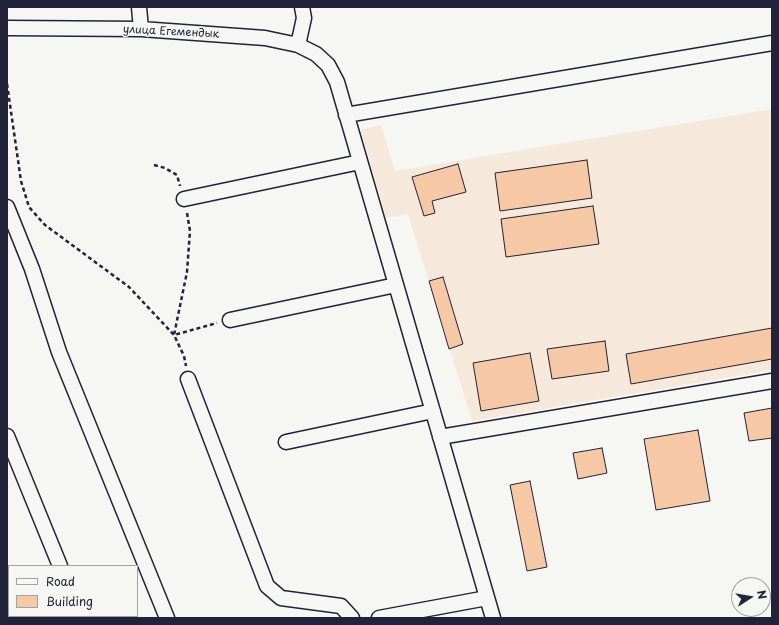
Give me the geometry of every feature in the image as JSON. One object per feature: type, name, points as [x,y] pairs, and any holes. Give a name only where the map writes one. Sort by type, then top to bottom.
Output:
[{"type":"street","points":[[140,7],[141,29]]},
{"type":"street","points":[[298,45],[304,18],[302,7]]},
{"type":"street","name":"улица Егемендык","points":[[7,28],[141,29],[265,38],[298,45],[316,54],[328,65],[337,82],[346,114]]},
{"type":"street","points":[[493,618],[346,114],[772,43]]},
{"type":"street","points":[[184,199],[360,162]]},
{"type":"street","points":[[7,207],[32,268],[59,352],[167,618]]},
{"type":"street","points":[[230,320],[396,285]]},
{"type":"street","points":[[188,379],[267,586],[281,598],[341,606],[352,618]]},
{"type":"street","points":[[440,437],[772,381]]},
{"type":"street","points":[[286,442],[433,411]]},
{"type":"street","points":[[7,436],[60,565]]},
{"type":"street","points":[[379,618],[487,598]]},
{"type":"path","points":[[7,84],[21,180],[29,207],[45,225],[128,287],[174,335],[184,356],[188,379]]},
{"type":"path","points":[[154,165],[165,168],[177,175],[184,199],[190,231],[187,272],[174,335]]},
{"type":"path","points":[[174,335],[230,320]]},
{"type":"shaded area","points":[[772,109],[772,370],[472,421],[408,214],[386,218],[361,130],[381,125],[395,171]]},
{"type":"building","points":[[587,160],[592,198],[500,211],[495,173]]},
{"type":"building","points":[[458,164],[466,192],[432,201],[435,213],[424,216],[412,177]]},
{"type":"building","points":[[593,206],[599,244],[506,257],[501,219]]},
{"type":"building","points":[[443,277],[463,344],[449,349],[429,281]]},
{"type":"building","points":[[772,328],[772,359],[631,384],[626,354]]},
{"type":"building","points":[[605,341],[609,371],[552,379],[547,349]]},
{"type":"building","points":[[530,353],[539,401],[481,411],[473,363]]},
{"type":"building","points":[[772,408],[772,438],[749,441],[744,413]]},
{"type":"building","points":[[698,430],[710,501],[656,510],[644,439]]},
{"type":"building","points":[[602,448],[607,473],[578,479],[573,453]]},
{"type":"building","points":[[530,481],[547,567],[527,571],[510,485]]}]
